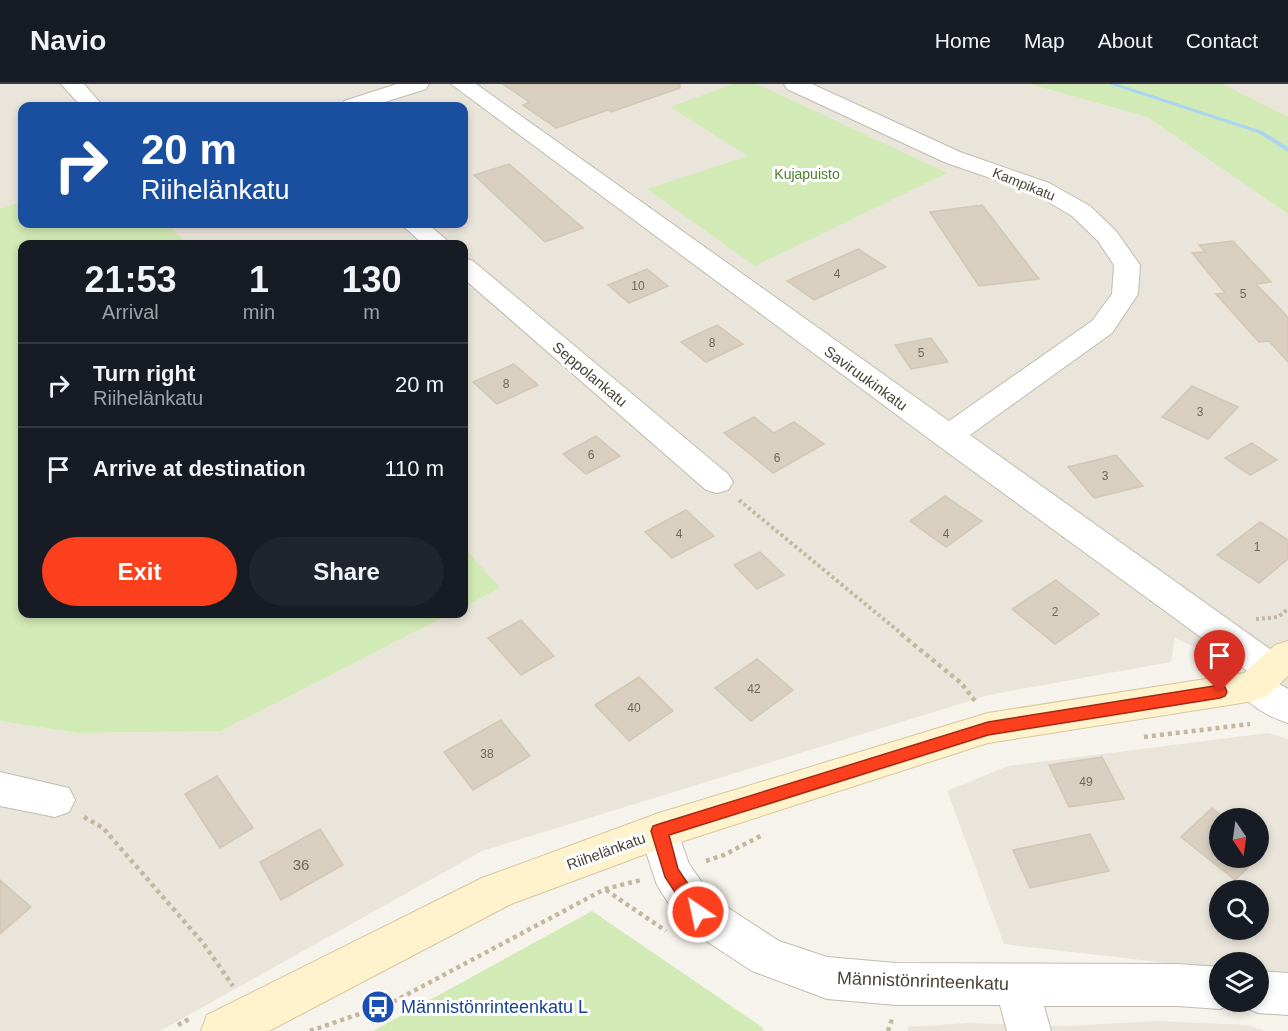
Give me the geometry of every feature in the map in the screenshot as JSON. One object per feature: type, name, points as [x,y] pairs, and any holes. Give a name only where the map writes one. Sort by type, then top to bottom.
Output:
[{"type":"street","points":[[72,84],[88,102]]},
{"type":"street","points":[[364,102],[418,84]]},
{"type":"street","name":"Saviruukinkatu","points":[[462,84],[947,437],[1272,688]]},
{"type":"street","name":"Kampikatu","points":[[795,84],[952,158],[1041,188],[1081,211],[1107,236],[1127,265],[1125,294],[1102,327],[947,437]]},
{"type":"street","points":[[418,228],[433,240]]},
{"type":"street","name":"Seppolankatu","points":[[468,269],[717,482]]},
{"type":"street","name":"Riihelänkatu","points":[[238,1023],[497,891],[659,831],[988,728],[1272,688]]},
{"type":"street","points":[[0,789],[55,800]]},
{"type":"street","name":"Männistönrinteenkatu","points":[[659,831],[671,872],[698,912],[767,957],[827,978],[896,984],[1177,985],[1209,987]]},
{"type":"street","points":[[1023,984],[1022,1011],[1029,1031]]},
{"type":"street","points":[[1269,993],[1288,994]]},
{"type":"path","points":[[717,482],[961,683],[977,703],[988,728]]},
{"type":"path","points":[[1143,737],[1272,688]]},
{"type":"path","points":[[55,800],[103,828],[203,943],[238,1023]]},
{"type":"path","points":[[310,1031],[391,1003],[605,889],[724,855],[775,829]]},
{"type":"shaded area","points":[[0,84],[1029,84],[1147,117],[1288,214],[1288,690],[1175,638],[1171,662],[989,695],[482,851],[160,1031],[0,1031],[0,721],[78,733],[221,731],[442,618],[468,618],[468,605],[500,588],[468,552],[468,240],[183,240],[172,228],[468,228],[468,102],[18,102],[18,203],[0,208]]},
{"type":"shaded area","points":[[1223,84],[1288,84],[1288,117]]},
{"type":"shaded area","points":[[1268,733],[1288,739],[1288,977],[1269,974],[1269,952],[1209,952],[1209,968],[1004,944],[947,791],[1008,766]]},
{"type":"shaded area","points":[[1156,1021],[1248,1025],[1264,1031],[908,1031],[908,1027],[968,1023],[1066,1026]]},
{"type":"green space","name":"Kujapuisto","points":[[733,84],[757,84],[947,173],[755,266],[647,189],[748,156],[670,107]]},
{"type":"green space","points":[[1029,84],[1223,84],[1288,117],[1288,214],[1147,117]]},
{"type":"green space","points":[[18,203],[18,228],[172,228],[183,240],[18,240],[18,618],[442,618],[221,731],[78,733],[0,721],[0,208]]},
{"type":"green space","points":[[468,552],[500,588],[468,605]]},
{"type":"green space","points":[[592,911],[762,1027],[764,1031],[373,1031]]},
{"type":"building","points":[[503,84],[680,84],[680,88],[556,128],[523,105],[529,102]]},
{"type":"building","points":[[509,164],[583,228],[545,242],[474,175]]},
{"type":"building","points":[[982,205],[1039,279],[979,286],[930,212]]},
{"type":"building","points":[[1233,241],[1271,282],[1256,284],[1288,317],[1288,362],[1269,341],[1259,342],[1216,294],[1225,293],[1192,253],[1205,252],[1199,245]]},
{"type":"building","points":[[858,249],[886,267],[814,300],[787,281]]},
{"type":"building","points":[[647,269],[668,286],[629,303],[608,285]]},
{"type":"building","points":[[717,325],[743,344],[706,362],[681,342]]},
{"type":"building","points":[[931,338],[948,362],[911,369],[895,345]]},
{"type":"building","points":[[514,364],[538,385],[497,404],[473,382]]},
{"type":"building","points":[[1192,386],[1238,407],[1208,439],[1162,417]]},
{"type":"building","points":[[754,417],[774,433],[794,422],[824,444],[773,473],[724,433]]},
{"type":"building","points":[[596,436],[620,456],[586,474],[563,454]]},
{"type":"building","points":[[1252,443],[1277,460],[1250,475],[1225,458]]},
{"type":"building","points":[[1116,455],[1143,486],[1094,498],[1068,467]]},
{"type":"building","points":[[945,496],[982,521],[946,547],[910,521]]},
{"type":"building","points":[[686,510],[714,536],[672,558],[645,532]]},
{"type":"building","points":[[1260,522],[1288,540],[1288,559],[1259,583],[1217,555]]},
{"type":"building","points":[[760,552],[784,575],[757,589],[734,565]]},
{"type":"building","points":[[1056,580],[1099,614],[1055,644],[1012,609]]},
{"type":"building","points":[[521,620],[554,656],[521,675],[488,638]]},
{"type":"building","points":[[757,659],[793,690],[751,721],[715,688]]},
{"type":"building","points":[[639,677],[673,711],[629,741],[595,705]]},
{"type":"building","points":[[501,720],[530,756],[473,790],[444,752]]},
{"type":"building","points":[[1102,757],[1124,799],[1069,807],[1049,765]]},
{"type":"building","points":[[217,776],[253,828],[220,848],[185,794]]},
{"type":"building","points":[[1209,811],[1209,859],[1181,837]]},
{"type":"building","points":[[320,829],[343,865],[281,900],[260,862]]},
{"type":"building","points":[[1090,834],[1109,871],[1030,888],[1013,850]]},
{"type":"building","points":[[1220,868],[1248,868],[1235,880]]},
{"type":"building","points":[[0,880],[31,907],[0,934]]},
{"type":"waterway","points":[[1112,84],[1260,132],[1288,150]]},
{"type":"place","name":"Männistönrinteenkatu L","points":[[378,1007]]},
{"type":"route","points":[[698,912],[671,872],[659,831],[988,728],[1220,692]]}]
